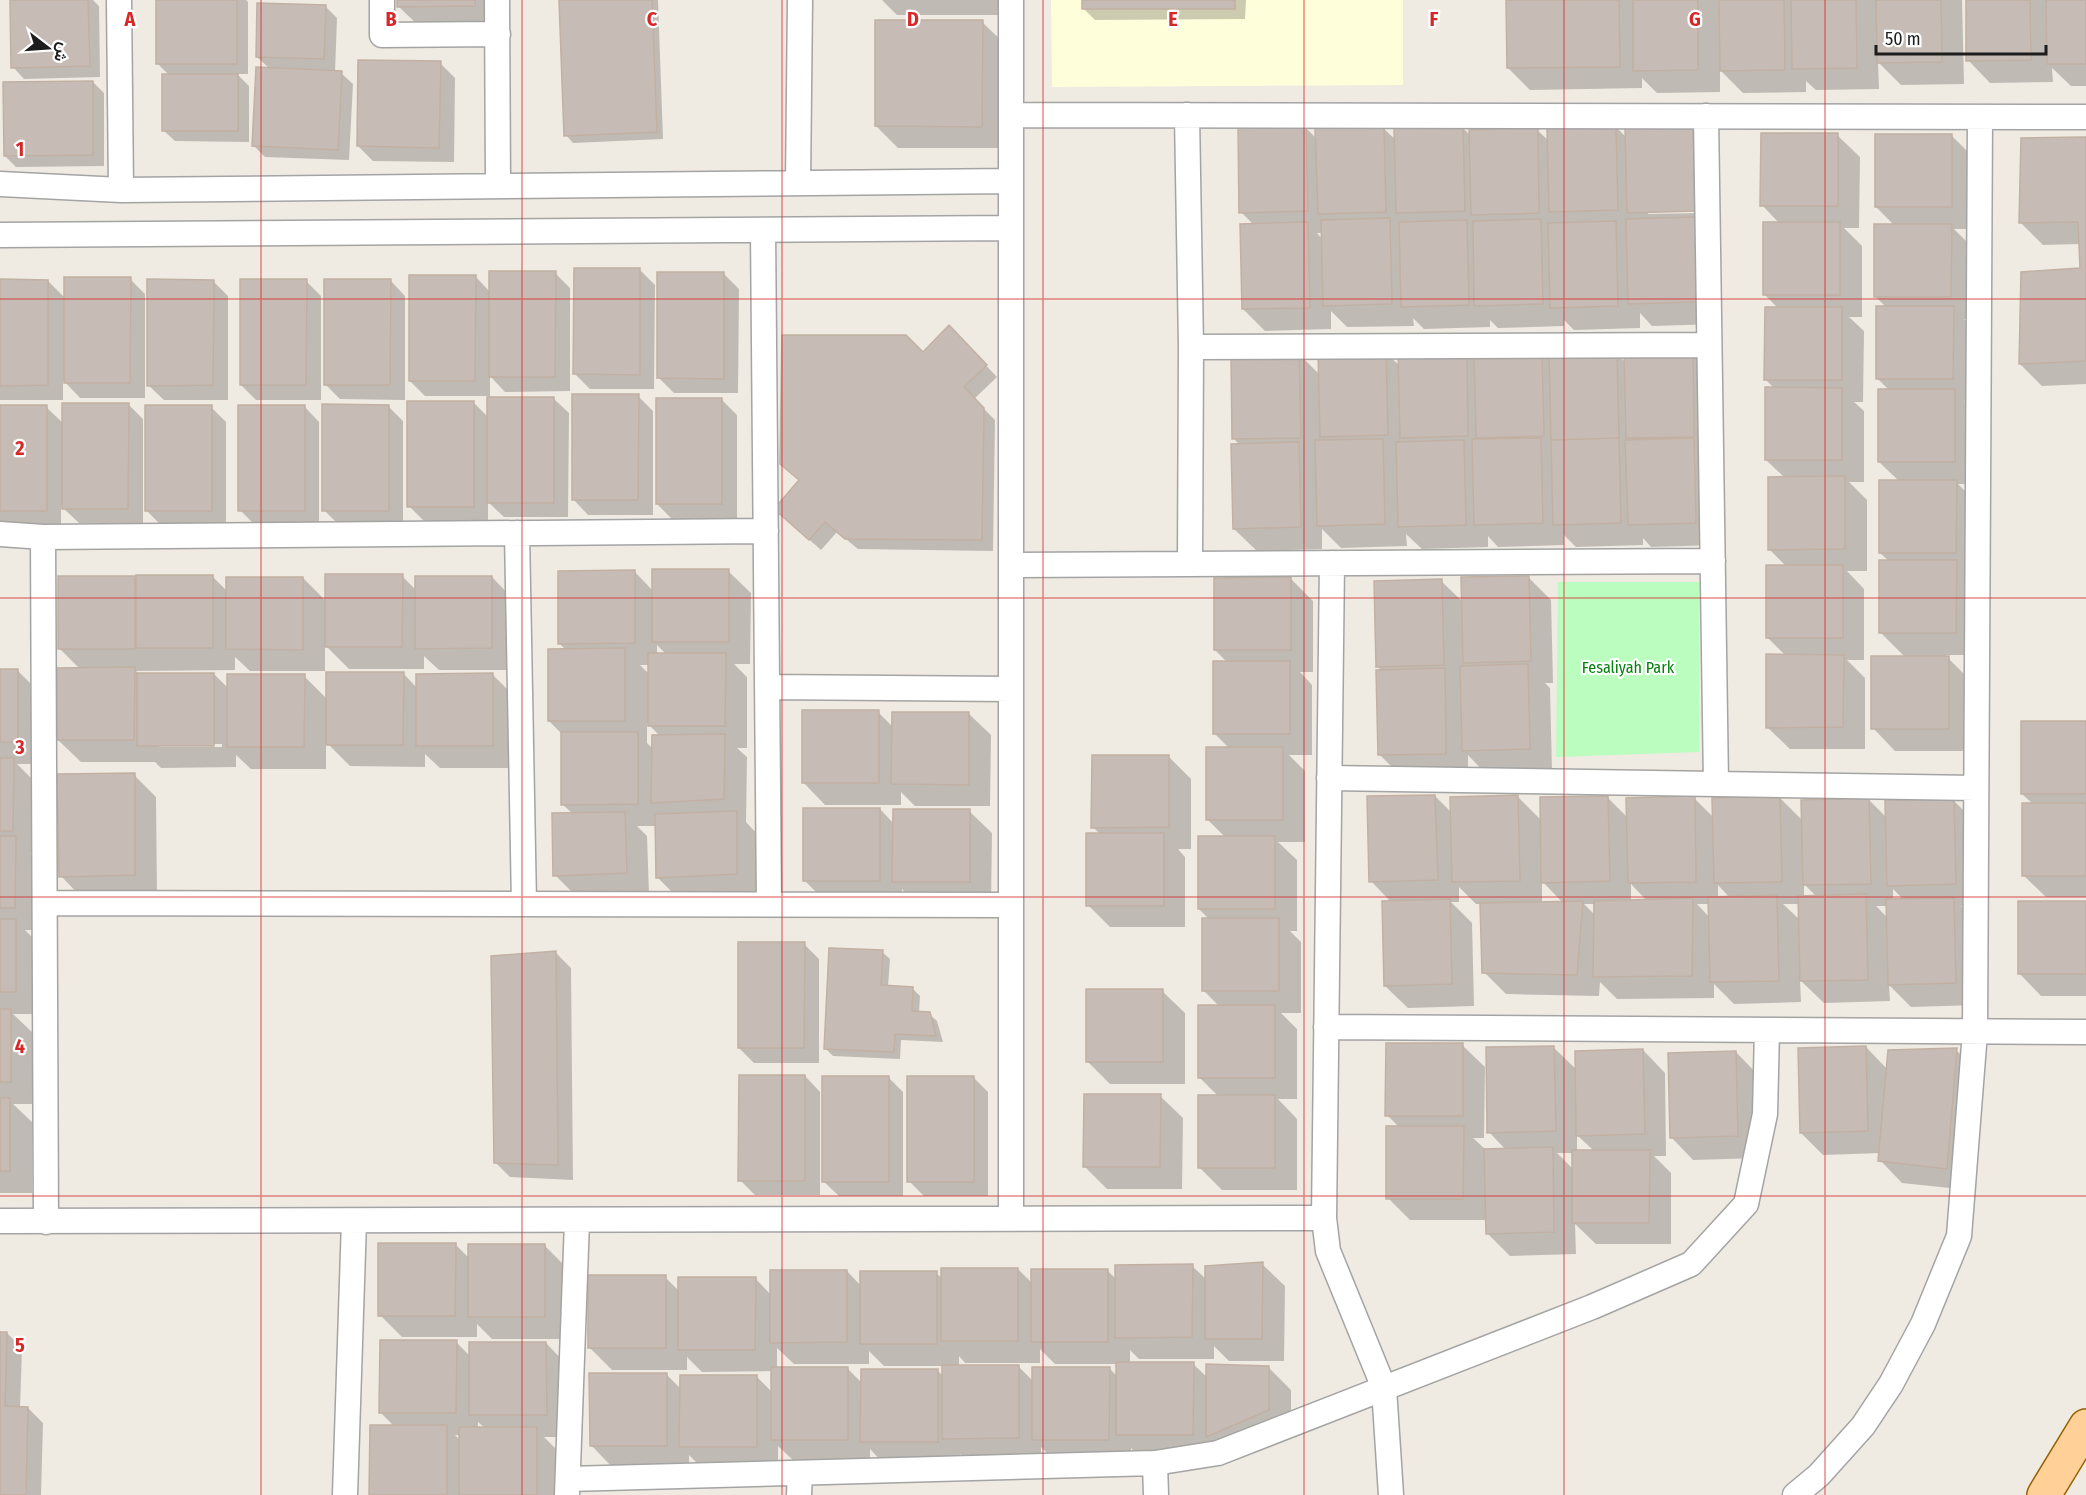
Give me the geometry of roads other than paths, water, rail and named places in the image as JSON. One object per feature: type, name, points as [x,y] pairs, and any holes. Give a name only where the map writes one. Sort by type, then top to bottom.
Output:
[{"type":"main road","points":[[2043,1495],[2086,1426]]},
{"type":"street","points":[[119,0],[121,190]]},
{"type":"street","points":[[382,0],[382,35],[498,34]]},
{"type":"street","points":[[497,0],[498,185]]},
{"type":"street","points":[[798,183],[800,0]]},
{"type":"street","points":[[1011,0],[1011,1219]]},
{"type":"street","points":[[1011,115],[2086,117]]},
{"type":"street","points":[[1187,115],[1191,347],[1190,564]]},
{"type":"street","points":[[1707,116],[1716,784]]},
{"type":"street","points":[[1795,1495],[1819,1475],[1863,1426],[1892,1384],[1948,1268],[1959,1236],[1975,1032],[1980,117]]},
{"type":"street","points":[[0,184],[121,190],[1011,181]]},
{"type":"street","points":[[0,235],[1011,228]]},
{"type":"street","points":[[763,230],[769,904]]},
{"type":"street","points":[[1191,347],[1709,345]]},
{"type":"street","points":[[0,534],[43,537],[766,531]]},
{"type":"street","points":[[517,533],[524,904]]},
{"type":"street","points":[[43,537],[46,1222]]},
{"type":"street","points":[[1011,565],[1713,561]]},
{"type":"street","points":[[1332,563],[1324,1218],[1328,1251],[1384,1388],[1391,1495]]},
{"type":"street","points":[[767,687],[1011,688]]},
{"type":"street","points":[[1329,778],[1976,788]]},
{"type":"street","points":[[45,903],[1011,904]]},
{"type":"street","points":[[1326,1027],[2086,1032]]},
{"type":"street","points":[[577,1221],[568,1487],[800,1484],[1155,1463],[1218,1453],[1592,1307],[1691,1264],[1746,1204],[1765,1113],[1767,1030]]},
{"type":"street","points":[[0,1221],[1324,1218]]},
{"type":"street","points":[[345,1495],[354,1221]]},
{"type":"street","points":[[1155,1463],[1156,1495]]},
{"type":"park label","name":"Fesaliyah Park","points":[[1628,667]]}]
